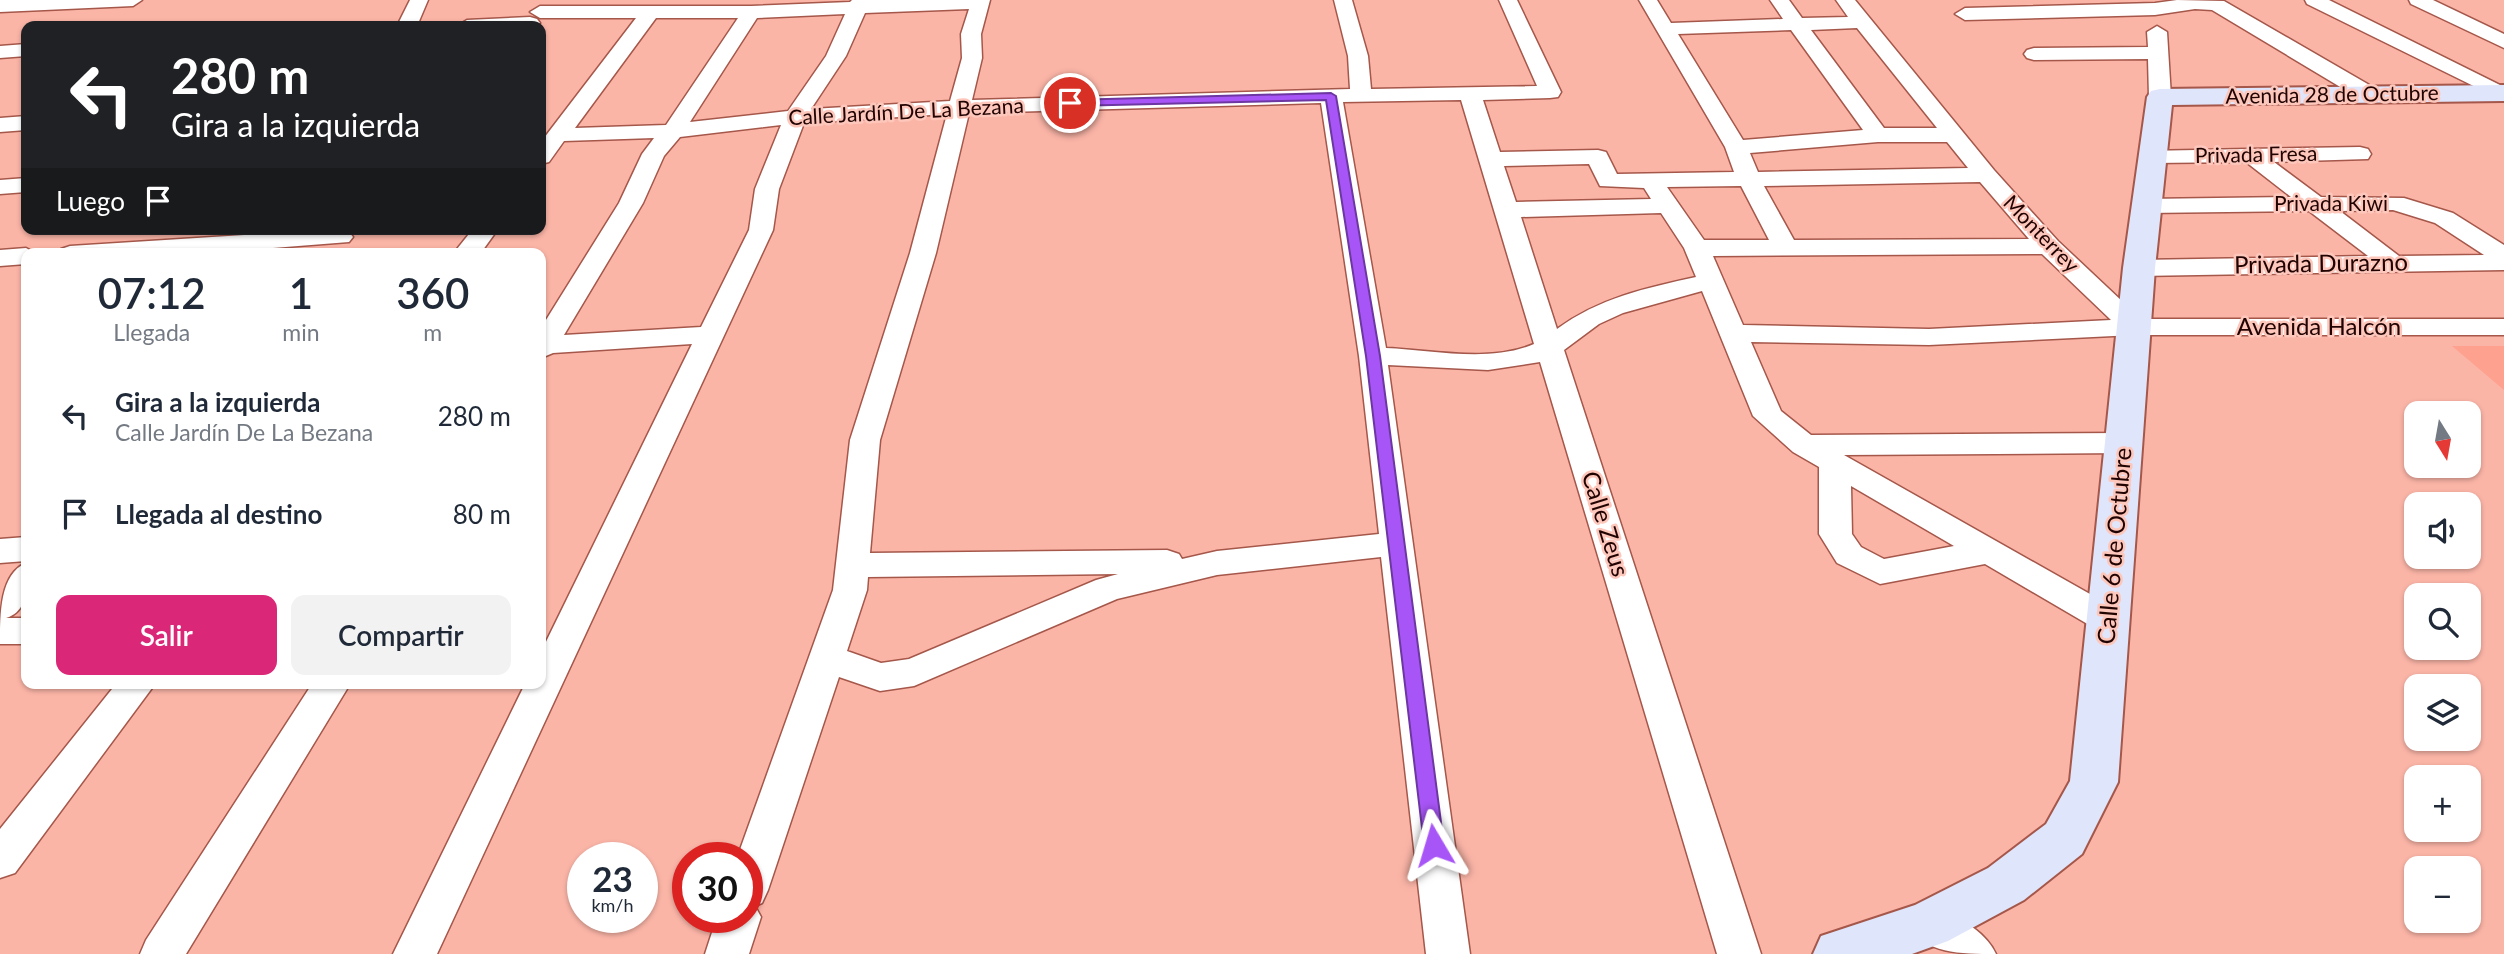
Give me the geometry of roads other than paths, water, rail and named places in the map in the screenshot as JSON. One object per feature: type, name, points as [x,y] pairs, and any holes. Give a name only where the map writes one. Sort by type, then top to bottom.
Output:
[{"type":"street","points":[[0,6],[132,0]]},
{"type":"street","points":[[409,21],[419,0]]},
{"type":"street","points":[[1343,0],[1358,56],[1346,96],[1373,356],[1448,954]]},
{"type":"street","name":"Calle Jardín De La Bezana","points":[[557,135],[673,131],[795,117],[960,107],[1550,92],[1508,0]]},
{"type":"street","points":[[1648,0],[1736,146],[1748,177],[1784,245]]},
{"type":"street","points":[[1779,0],[1878,135]]},
{"type":"street","name":"Monterrey","points":[[1845,0],[1986,175],[2049,246],[2134,327]]},
{"type":"street","points":[[2314,0],[2503,93]]},
{"type":"street","points":[[2418,0],[2504,41]]},
{"type":"street","points":[[499,21],[537,15],[751,12],[859,5],[981,2],[971,34],[972,58],[923,253],[866,440],[850,590],[763,844]]},
{"type":"street","points":[[1965,14],[2148,4],[2217,5],[2370,95]]},
{"type":"street","name":"Calle 6 de Octubre","points":[[1840,954],[1929,924],[2006,884],[2063,839],[2094,782],[2139,268],[2160,97],[2158,53],[2148,4]]},
{"type":"street","points":[[546,680],[761,230],[767,189],[786,148],[795,117],[836,57],[859,5]]},
{"type":"street","points":[[546,341],[631,203],[653,154],[673,131],[751,12]]},
{"type":"street","points":[[546,150],[650,13]]},
{"type":"street","points":[[1665,29],[1863,22]]},
{"type":"street","points":[[0,52],[21,50]]},
{"type":"street","points":[[2034,54],[2158,53]]},
{"type":"street","name":"Avenida 28 de Octubre","points":[[2160,97],[2503,93]]},
{"type":"street","name":"Calle Zeus","points":[[1470,94],[1739,954]]},
{"type":"street","points":[[0,125],[21,123]]},
{"type":"street","points":[[1736,146],[1878,135],[1954,135]]},
{"type":"street","name":"Privada Fresa","points":[[2152,156],[2360,154]]},
{"type":"street","points":[[2251,155],[2391,262]]},
{"type":"street","points":[[1491,159],[1598,157],[1616,208]]},
{"type":"street","points":[[1608,181],[1986,175]]},
{"type":"street","points":[[1651,181],[1696,247],[1768,416],[1804,445],[2108,620]]},
{"type":"street","points":[[0,187],[21,185]]},
{"type":"street","name":"Privada Kiwi","points":[[2146,206],[2395,203],[2444,218],[2504,256]]},
{"type":"street","points":[[1506,210],[1668,206]]},
{"type":"street","points":[[184,248],[337,240]]},
{"type":"street","points":[[1696,247],[2049,246]]},
{"type":"street","points":[[0,258],[21,256]]},
{"type":"street","name":"Privada Durazno","points":[[2139,268],[2504,262]]},
{"type":"street","points":[[1373,356],[1485,360],[1521,358],[1550,349],[1598,314],[1661,293],[1712,281]]},
{"type":"street","name":"Avenida Halcón","points":[[1732,333],[1929,337],[2134,327],[2504,327]]},
{"type":"street","points":[[546,347],[711,335]]},
{"type":"street","points":[[1804,445],[2124,443]]},
{"type":"street","points":[[1834,462],[1836,534],[1849,555],[1880,572],[1988,552]]},
{"type":"street","points":[[853,565],[1110,575],[1396,544]]},
{"type":"street","points":[[0,551],[21,549]]},
{"type":"street","points":[[827,658],[880,677],[914,672],[1110,575]]},
{"type":"street","points":[[0,607],[21,581]]},
{"type":"street","points":[[0,631],[21,631]]},
{"type":"street","points":[[0,860],[133,689]]},
{"type":"street","points":[[162,954],[329,689]]},
{"type":"street","points":[[415,954],[542,689]]},
{"type":"street","points":[[1929,924],[1974,954]]},
{"type":"street","points":[[727,954],[734,933]]}]
